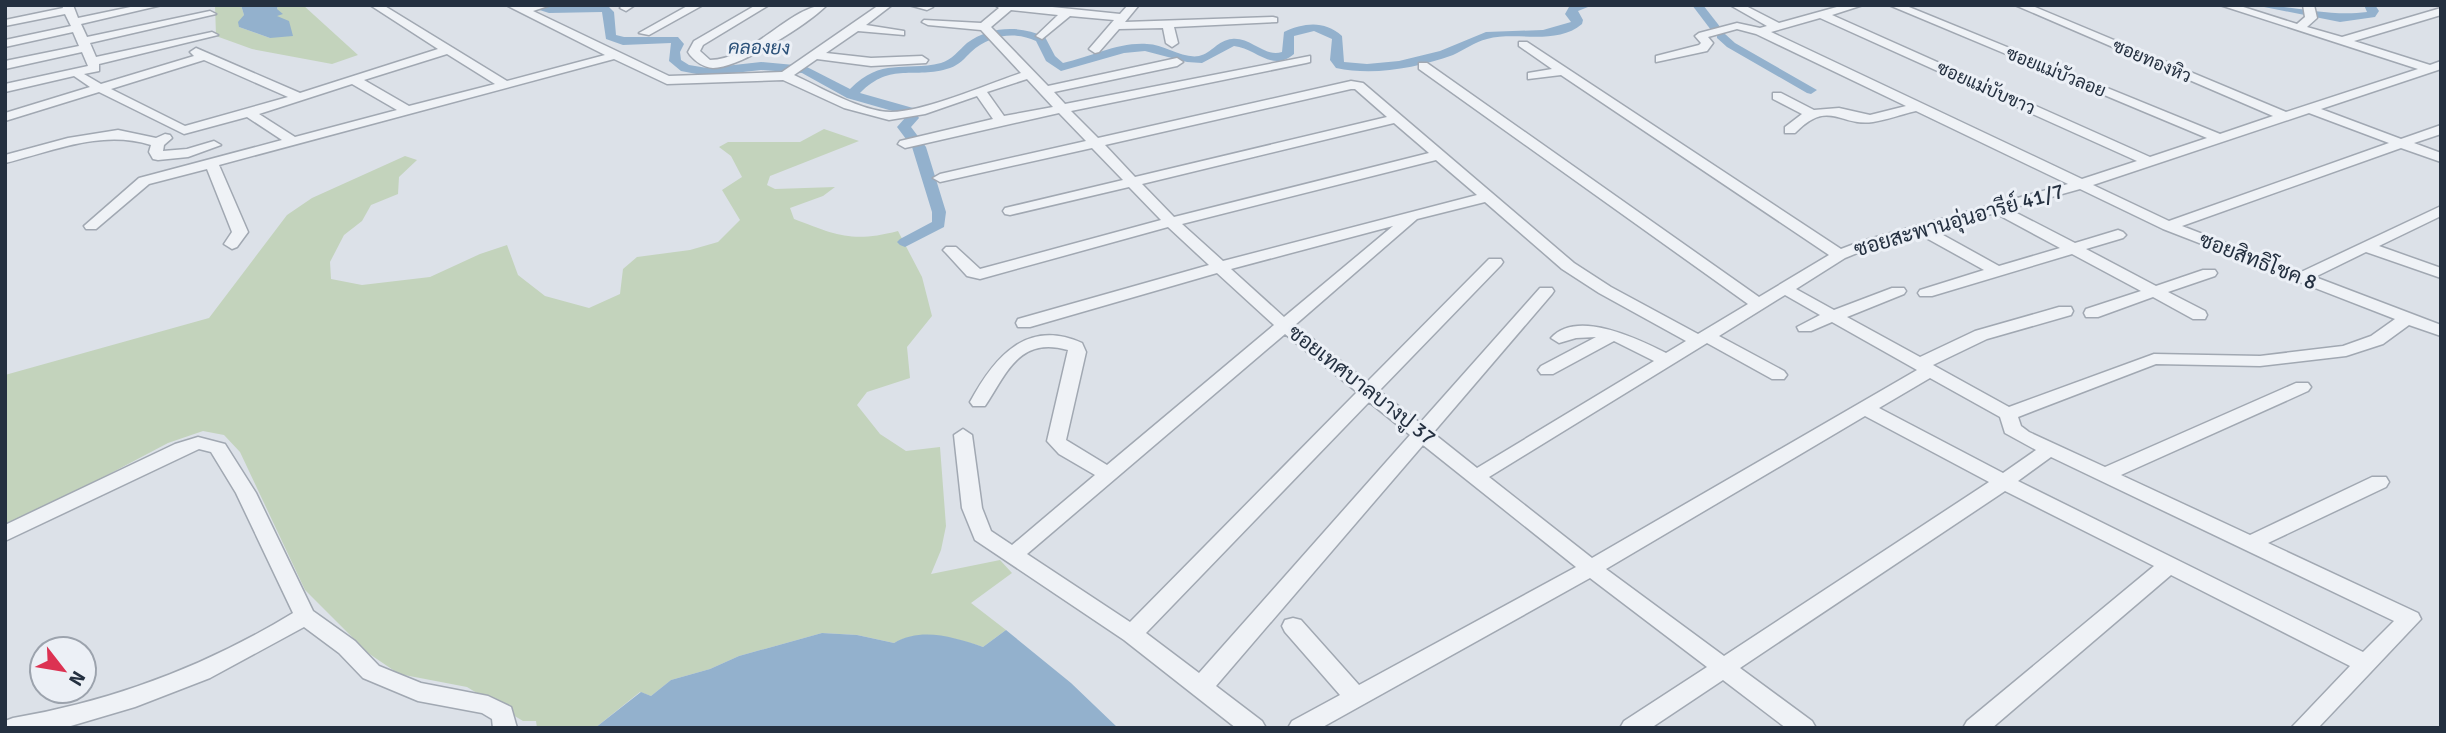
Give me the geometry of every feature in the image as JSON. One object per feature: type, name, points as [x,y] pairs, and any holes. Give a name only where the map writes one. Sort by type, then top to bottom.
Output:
[{"type":"street","points":[[5,44],[158,5]]},
{"type":"street","points":[[375,5],[507,86]]},
{"type":"street","points":[[521,9],[547,5]]},
{"type":"street","points":[[645,33],[698,5]]},
{"type":"street","points":[[724,71],[702,61],[694,52],[698,43],[764,5]]},
{"type":"street","points":[[724,71],[733,61],[822,5]]},
{"type":"street","points":[[790,72],[887,5]]},
{"type":"street","points":[[914,5],[927,7]]},
{"type":"street","points":[[1000,5],[1067,12],[1120,22],[1168,24],[1273,20]]},
{"type":"street","points":[[1095,48],[1134,5]]},
{"type":"street","points":[[1735,5],[1777,26]]},
{"type":"street","points":[[1660,59],[1703,48],[1707,43],[1701,36],[1703,34],[1737,26],[1760,31],[1857,5]]},
{"type":"street","name":"ซอยแม่บัวลอย","points":[[1894,5],[2218,138]]},
{"type":"street","name":"ซอยทองหิว","points":[[2020,5],[2284,117]]},
{"type":"street","points":[[2225,5],[2435,66]]},
{"type":"street","points":[[928,22],[990,32],[1008,6]]},
{"type":"street","points":[[5,23],[68,8],[95,68],[5,88]]},
{"type":"street","points":[[521,9],[667,80],[724,71],[790,72],[849,105],[876,113],[905,116],[1030,74]]},
{"type":"street","points":[[2300,27],[2311,10]]},
{"type":"street","points":[[2345,40],[2441,11]]},
{"type":"street","points":[[1042,36],[1067,12]]},
{"type":"street","points":[[5,65],[211,14]]},
{"type":"street","name":"ซอยแม่บับขาว","points":[[1822,15],[2150,162]]},
{"type":"street","points":[[2414,19],[2440,28]]},
{"type":"street","points":[[1228,22],[1234,36]]},
{"type":"street","points":[[1168,24],[1172,43]]},
{"type":"street","points":[[856,27],[900,33]]},
{"type":"street","name":"ซอยสิทธิโชค 8","points":[[1760,31],[2168,226],[2441,331]]},
{"type":"street","name":"ซอยเทศบาลบางปู 37","points":[[990,32],[1173,224],[1285,326],[1591,568],[1804,728]]},
{"type":"street","points":[[92,62],[212,35]]},
{"type":"street","points":[[1523,44],[1840,255]]},
{"type":"street","points":[[191,50],[299,97]]},
{"type":"street","points":[[5,159],[66,143],[118,135],[130,135],[158,143],[184,130],[249,113],[450,50]]},
{"type":"street","points":[[814,55],[871,62],[922,60]]},
{"type":"street","points":[[5,117],[205,56]]},
{"type":"street","points":[[91,226],[138,184],[613,56]]},
{"type":"street","points":[[911,142],[1306,59]]},
{"type":"street","points":[[1046,90],[1177,62]]},
{"type":"street","points":[[1423,66],[1760,305]]},
{"type":"street","name":"ซอยสะพานอุ่นอารีย์ 41/7","points":[[1477,476],[1787,290],[1840,255],[1867,244],[2078,185],[2435,66]]},
{"type":"street","points":[[1532,76],[1563,71]]},
{"type":"street","points":[[80,77],[184,130]]},
{"type":"street","points":[[354,80],[410,112]]},
{"type":"street","points":[[940,178],[1351,85],[1364,88],[1584,278],[1778,375]]},
{"type":"street","points":[[980,91],[1002,121]]},
{"type":"street","points":[[1777,96],[1812,114]]},
{"type":"street","points":[[1790,130],[1801,119],[1812,114],[1839,112],[1870,119],[1915,107]]},
{"type":"street","points":[[2310,109],[2441,158]]},
{"type":"street","points":[[249,113],[294,142]]},
{"type":"street","points":[[1010,211],[1398,118]]},
{"type":"street","points":[[2168,226],[2441,130]]},
{"type":"street","points":[[158,143],[156,155],[162,156],[188,153],[214,145]]},
{"type":"street","points":[[951,250],[973,273],[980,274],[1091,242],[1173,224],[1439,155]]},
{"type":"street","points":[[212,165],[240,232],[232,244]]},
{"type":"street","points":[[1024,323],[1219,267],[1489,197]]},
{"type":"street","points":[[1998,209],[2199,315]]},
{"type":"street","points":[[2301,278],[2436,216]]},
{"type":"street","points":[[1014,554],[1410,219]]},
{"type":"street","points":[[1921,229],[1997,271]]},
{"type":"street","points":[[1926,293],[2076,250],[2118,235]]},
{"type":"street","points":[[2366,247],[2441,273]]},
{"type":"street","points":[[1132,634],[1367,390],[1495,262]]},
{"type":"street","points":[[2092,313],[2209,273]]},
{"type":"street","points":[[1787,290],[2008,414],[2012,429],[2048,450],[2410,619],[2303,728]]},
{"type":"street","points":[[1201,687],[1421,431],[1546,291]]},
{"type":"street","points":[[1805,327],[1898,291]]},
{"type":"street","points":[[1300,728],[1591,568],[1864,408],[1925,367],[1981,335],[2065,312]]},
{"type":"street","points":[[2008,414],[2154,359],[2260,361],[2346,351],[2377,340],[2406,318]]},
{"type":"street","points":[[1559,338],[1591,331],[1613,335],[1667,360]]},
{"type":"street","points":[[1547,370],[1613,335]]},
{"type":"street","points":[[979,402],[1002,362],[1012,353],[1043,342],[1070,343],[1076,347],[1077,352],[1056,441],[1066,450],[1109,474]]},
{"type":"street","points":[[2104,475],[2302,387]]},
{"type":"street","points":[[1864,408],[2004,482],[2364,663]]},
{"type":"street","points":[[963,435],[972,508],[982,535],[1132,634],[1254,728]]},
{"type":"street","points":[[5,534],[182,448],[198,443],[210,444],[218,448],[246,493],[305,616],[346,647],[371,672],[418,692],[488,705],[503,714],[505,728]]},
{"type":"street","points":[[1632,728],[2004,482],[2048,450]]},
{"type":"street","points":[[2249,544],[2379,482]]},
{"type":"street","points":[[1975,728],[2169,565]]},
{"type":"street","points":[[13,728],[50,722],[153,692],[274,637],[305,616]]},
{"type":"street","points":[[1293,626],[1356,697]]},
{"type":"green space","points":[[215,5],[241,5],[244,15],[239,27],[270,38],[278,5],[303,5],[358,55],[332,64],[252,49],[216,36]]},
{"type":"green space","points":[[824,129],[859,141],[770,176],[767,185],[775,189],[835,187],[823,196],[790,208],[794,219],[856,237],[898,231],[922,277],[932,316],[907,347],[910,378],[867,392],[857,405],[880,434],[906,451],[940,447],[946,526],[941,550],[931,574],[1000,560],[1012,573],[971,603],[1006,630],[983,647],[961,640],[927,635],[905,638],[894,643],[857,635],[822,633],[739,656],[710,669],[671,680],[651,696],[640,692],[595,728],[537,728],[536,721],[523,721],[467,687],[399,674],[368,653],[305,590],[240,452],[224,435],[203,431],[168,443],[5,529],[5,375],[209,318],[287,215],[312,198],[405,156],[417,160],[399,177],[398,194],[371,205],[362,221],[344,235],[330,262],[331,279],[362,285],[430,277],[507,245],[518,275],[545,296],[589,308],[620,294],[623,269],[637,257],[690,250],[718,242],[740,220],[722,190],[742,177],[731,156],[719,147],[728,142],[800,142]]},
{"type":"water","points":[[241,5],[278,5],[277,9],[283,14],[277,16],[289,21],[293,36],[270,38],[239,27],[238,22],[244,15]]},
{"type":"water","points":[[1006,630],[1071,683],[1118,728],[595,728],[641,692],[651,696],[671,680],[710,669],[739,656],[822,633],[857,635],[894,643],[916,635],[938,635],[983,647]]},
{"type":"waterway","name":"คลองยง","points":[[529,5],[549,10],[605,9],[608,12],[610,37],[623,41],[674,39],[678,44],[674,52],[675,61],[685,68],[707,72],[761,66],[805,70],[851,95]]},
{"type":"waterway","points":[[851,95],[875,75],[894,69],[948,65],[986,37],[1004,32],[1023,33],[1041,39],[1050,58],[1061,67],[1124,49],[1145,47],[1160,49],[1187,59],[1202,59],[1225,44],[1234,42],[1249,45],[1273,58],[1280,57],[1288,54],[1288,34],[1314,27],[1327,30],[1338,38],[1336,60],[1340,65],[1367,68],[1430,58],[1486,36],[1543,33],[1564,29],[1576,24],[1577,20],[1571,14],[1573,9],[1588,5]]},
{"type":"waterway","points":[[1697,5],[1715,28]]},
{"type":"waterway","points":[[2259,5],[2340,19],[2371,15],[2373,11],[2369,5]]},
{"type":"waterway","points":[[1721,36],[1731,45],[1811,90]]},
{"type":"waterway","name":"คลองยง","points":[[851,95],[908,111],[912,118],[904,127],[919,147],[939,212],[939,224],[905,242]]}]
